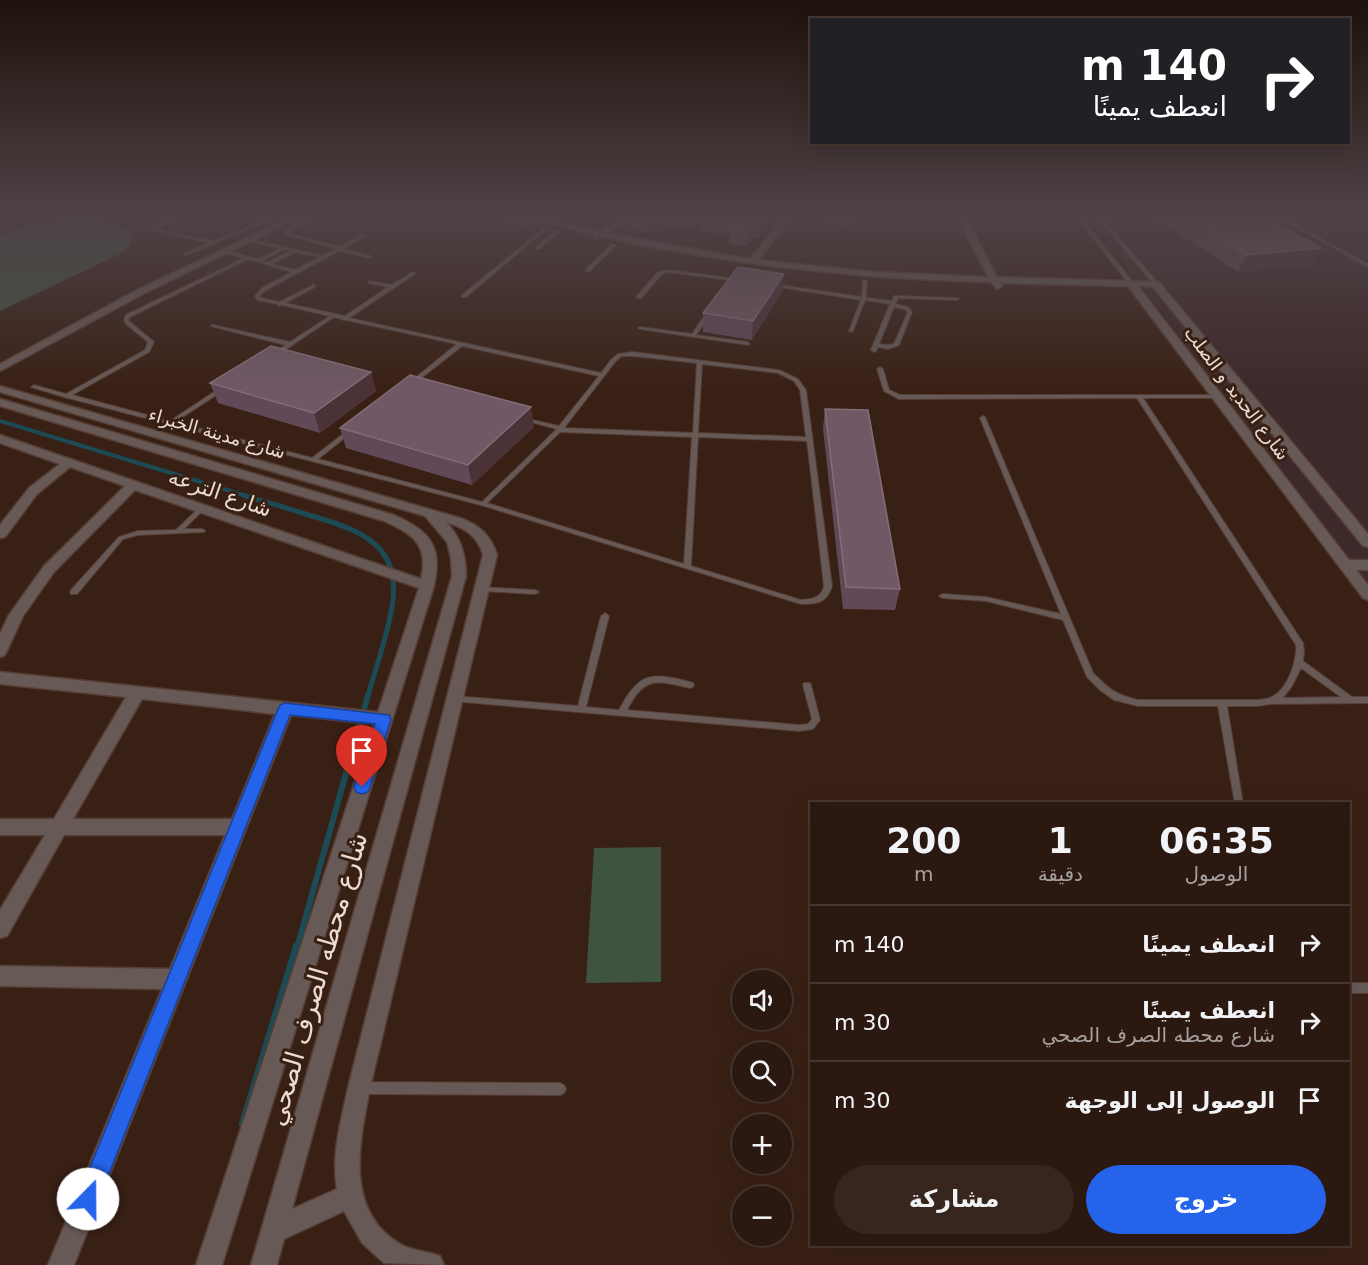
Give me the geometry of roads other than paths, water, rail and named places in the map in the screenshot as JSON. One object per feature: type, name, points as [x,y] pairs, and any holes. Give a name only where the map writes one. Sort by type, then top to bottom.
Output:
[{"type":"street","points":[[0,368],[103,311],[180,273]]},
{"type":"street","points":[[797,273],[865,281],[1159,288]]},
{"type":"street","points":[[860,273],[995,283]]},
{"type":"street","points":[[990,273],[995,283]]},
{"type":"street","name":"شارع الحديد و الصلب","points":[[1134,287],[1368,595]]},
{"type":"street","name":"شارع الحديد و الصلب","points":[[1159,288],[1368,543]]},
{"type":"street","name":"شارع مدينة الخبراء","points":[[0,389],[424,512],[471,527],[482,534],[488,544],[490,555],[359,1088],[347,1150],[348,1196]]},
{"type":"street","points":[[1220,400],[1254,404]]},
{"type":"street","name":"شارع مدينة الخبراء","points":[[0,402],[339,502],[410,527]]},
{"type":"street","points":[[0,455],[5,441]]},
{"type":"street","name":"شارع الترعه","points":[[5,441],[427,586]]},
{"type":"street","points":[[0,534],[33,491],[69,462]]},
{"type":"street","points":[[0,651],[5,628],[49,569],[69,546],[134,484]]},
{"type":"street","name":"شارع محطه الصرف الصحي","points":[[264,1265],[459,576],[460,560],[449,533],[424,512]]},
{"type":"street","name":"شارع محطه الصرف الصحي","points":[[209,1265],[427,586],[432,557],[425,540],[410,527]]},
{"type":"street","points":[[1345,565],[1368,565]]},
{"type":"street","points":[[0,678],[384,719]]},
{"type":"street","points":[[0,929],[137,693]]},
{"type":"street","points":[[61,1265],[285,709]]},
{"type":"street","points":[[0,827],[237,827]]},
{"type":"street","points":[[0,975],[177,979]]},
{"type":"street","points":[[275,1230],[348,1196],[360,1221],[377,1242],[401,1259],[431,1265]]},
{"type":"lane","points":[[66,396],[147,351],[150,346],[148,339],[128,323],[126,320],[128,316],[217,273]]},
{"type":"lane","points":[[294,273],[259,292],[259,299],[602,375]]},
{"type":"lane","points":[[344,319],[413,273]]},
{"type":"lane","points":[[464,296],[492,273]]},
{"type":"lane","points":[[639,297],[662,273]]},
{"type":"lane","points":[[684,273],[745,281]]},
{"type":"lane","name":"شارع الحديد و الصلب","points":[[1123,273],[1134,287]]},
{"type":"lane","name":"شارع الحديد و الصلب","points":[[1146,273],[1159,288]]},
{"type":"lane","points":[[727,289],[734,279]]},
{"type":"lane","points":[[851,331],[864,298],[865,281]]},
{"type":"lane","points":[[371,282],[392,287]]},
{"type":"lane","points":[[769,285],[864,298],[893,304],[906,308],[910,312],[896,345],[875,348],[893,304],[899,296],[957,298]]},
{"type":"lane","points":[[279,304],[313,286]]},
{"type":"lane","points":[[693,336],[713,308]]},
{"type":"lane","points":[[270,357],[333,316]]},
{"type":"lane","points":[[213,326],[290,344]]},
{"type":"lane","points":[[640,328],[747,344]]},
{"type":"lane","points":[[415,392],[404,389],[461,344]]},
{"type":"lane","points":[[34,387],[483,504],[801,602],[821,599],[827,593],[828,586],[803,390],[796,380],[769,370],[626,354],[616,358],[560,429],[483,504]]},
{"type":"lane","points":[[687,567],[700,362]]},
{"type":"lane","points":[[880,369],[887,391],[899,397],[1139,396],[1220,400]]},
{"type":"lane","points":[[170,423],[230,384]]},
{"type":"lane","points":[[1139,396],[1300,645],[1300,663],[1280,696],[1270,701]]},
{"type":"lane","points":[[516,417],[560,429],[810,439]]},
{"type":"lane","points":[[983,418],[1090,675],[1102,688],[1117,698],[1138,703],[1368,700]]},
{"type":"lane","points":[[313,460],[358,424]]},
{"type":"lane","points":[[178,532],[202,508]]},
{"type":"lane","points":[[74,592],[121,537],[138,533],[202,531]]},
{"type":"lane","points":[[481,589],[535,592]]},
{"type":"lane","points":[[943,596],[979,598],[1066,618]]},
{"type":"lane","points":[[581,709],[605,616]]},
{"type":"lane","points":[[1300,663],[1323,682],[1351,700]]},
{"type":"lane","points":[[622,712],[641,682],[660,678],[690,686]]},
{"type":"lane","points":[[454,699],[799,728],[810,727],[816,720],[807,685]]},
{"type":"lane","points":[[1222,703],[1239,802]]},
{"type":"lane","points":[[1350,988],[1368,988]]},
{"type":"lane","points":[[359,1088],[560,1089]]},
{"type":"waterway","points":[[0,421],[250,497]]},
{"type":"waterway","points":[[245,496],[346,527],[374,544],[384,555],[391,569],[394,586],[392,607],[368,696]]},
{"type":"waterway","points":[[297,948],[368,695]]},
{"type":"waterway","points":[[243,1124],[297,946]]}]
